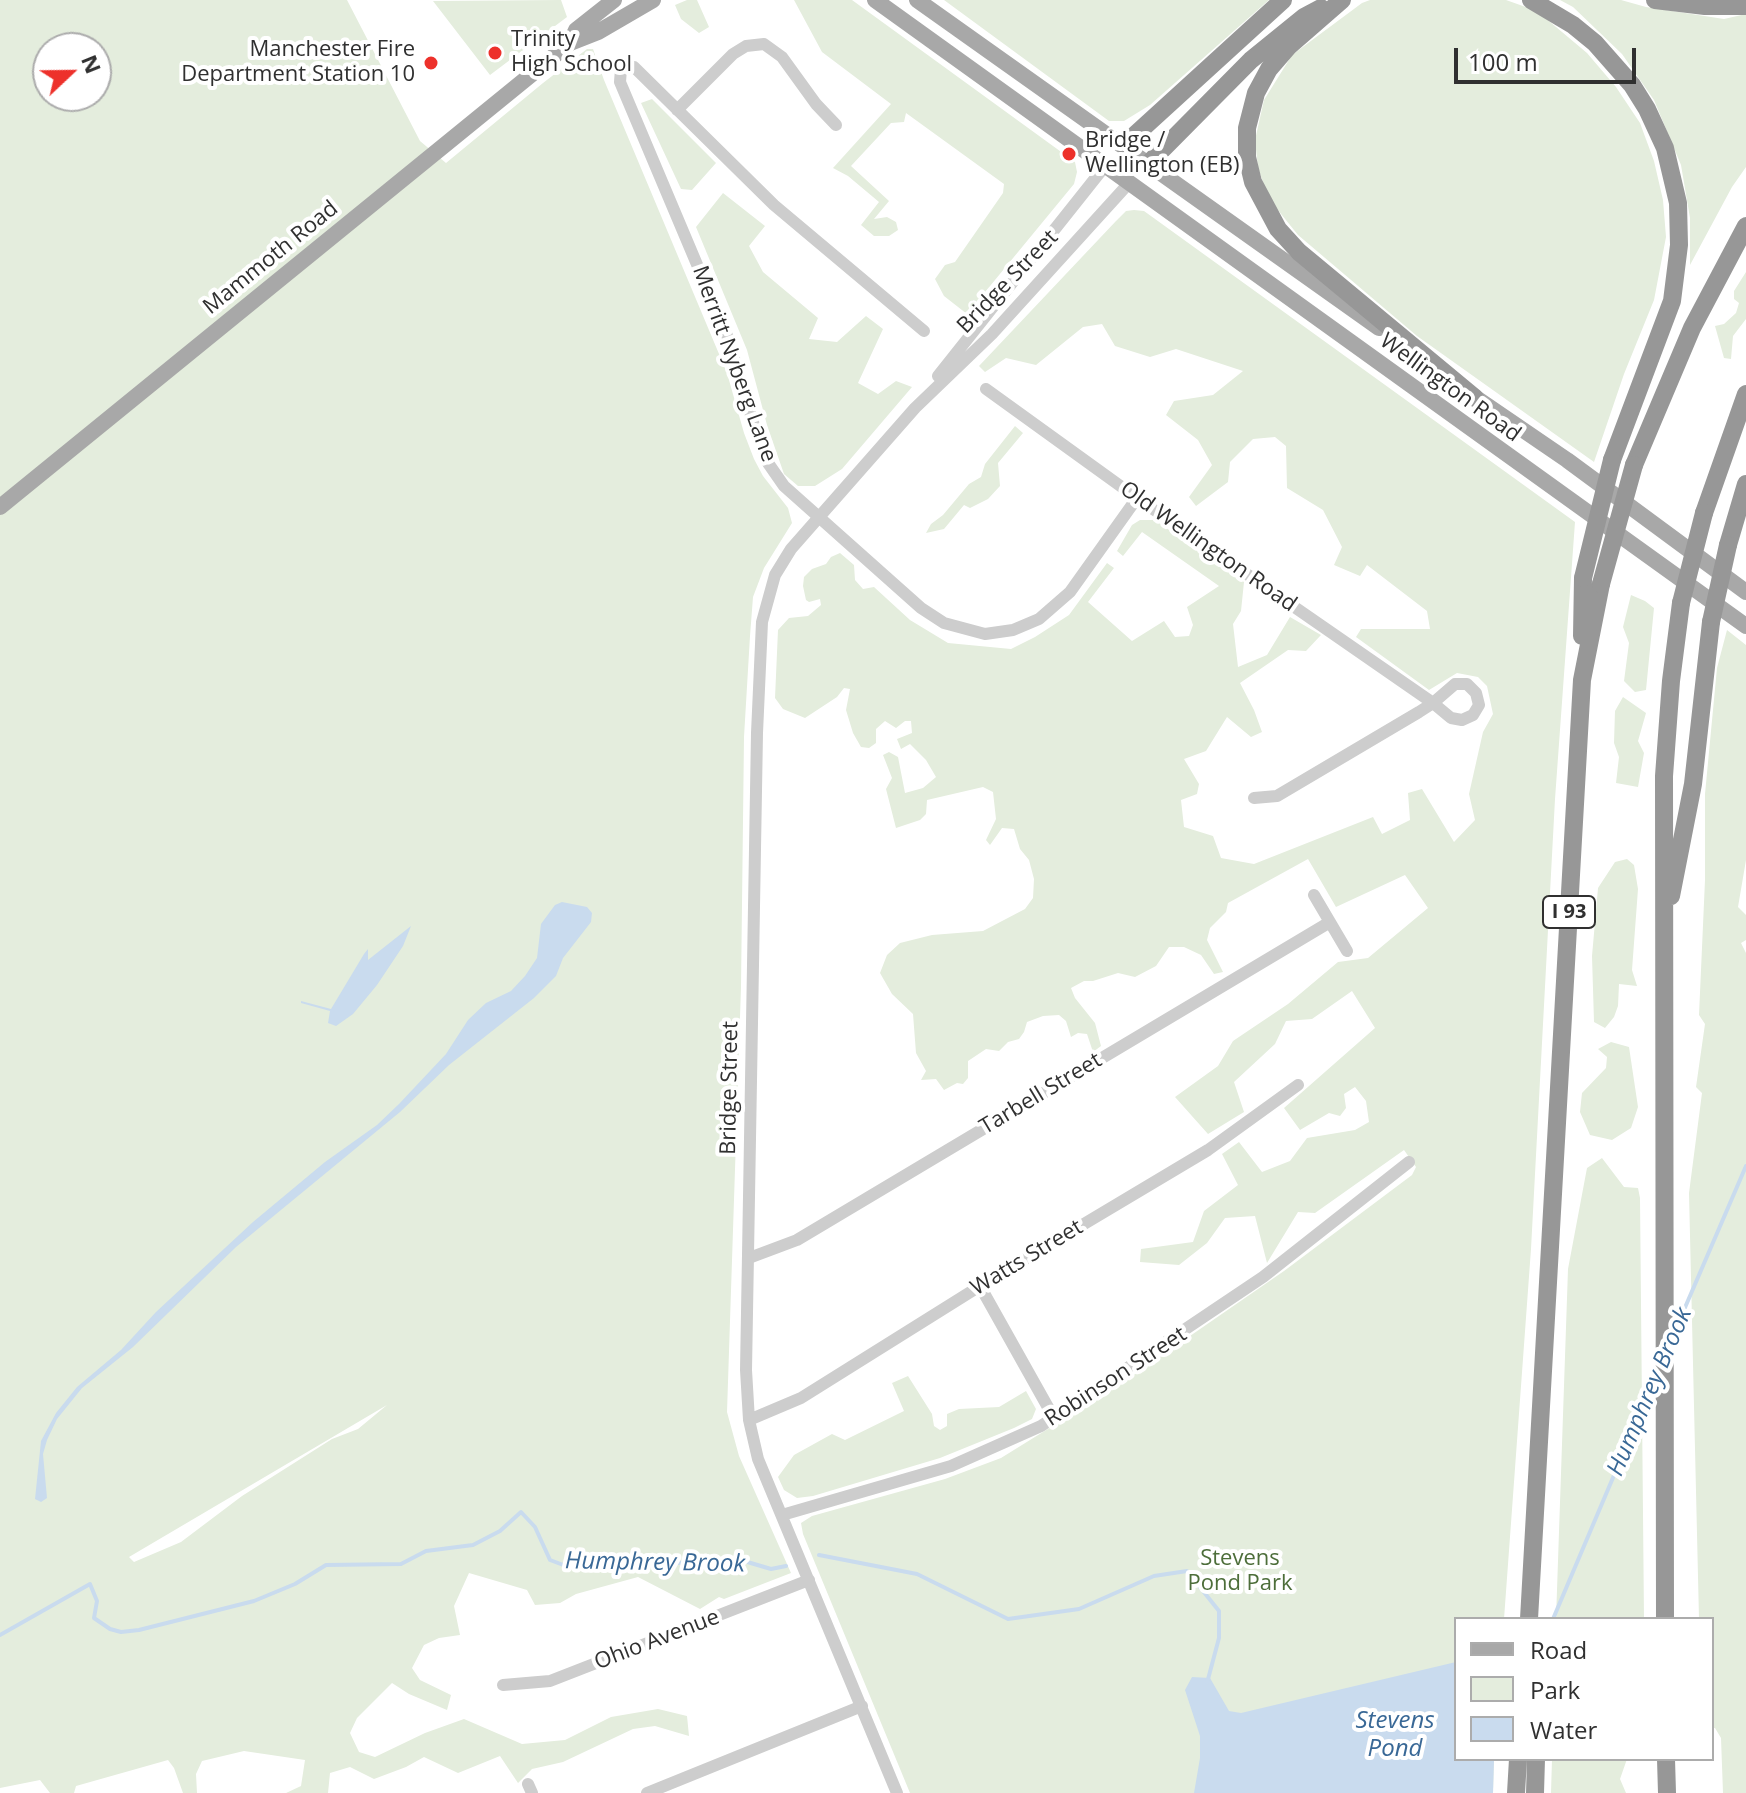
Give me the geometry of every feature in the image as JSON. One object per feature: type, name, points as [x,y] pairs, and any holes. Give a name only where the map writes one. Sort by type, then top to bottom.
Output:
[{"type":"highway","points":[[1124,145],[1283,0]]},
{"type":"highway","points":[[1148,164],[1251,60],[1304,17],[1335,0]]},
{"type":"highway","points":[[1342,0],[1288,47],[1269,69],[1256,93],[1247,128],[1247,157],[1253,182],[1278,229],[1299,252],[1475,398]]},
{"type":"highway","points":[[1531,0],[1573,25],[1595,43],[1632,85],[1665,148],[1678,203],[1679,245],[1672,301],[1612,460],[1592,581]]},
{"type":"highway","points":[[1655,0],[1705,6],[1746,6]]},
{"type":"highway","name":"I 93","points":[[1531,1614],[1582,680],[1592,581],[1634,465],[1692,328],[1746,226]]},
{"type":"highway","points":[[1665,1617],[1664,776],[1681,603],[1704,513],[1746,394]]},
{"type":"highway","points":[[1662,938],[1693,784],[1711,622],[1728,545],[1746,484]]},
{"type":"highway","points":[[1516,1793],[1518,1761]]},
{"type":"highway","points":[[1535,1793],[1536,1761]]},
{"type":"highway","points":[[1666,1761],[1667,1790]]},
{"type":"main road","name":"Mammoth Road","points":[[570,43],[576,30],[614,0]]},
{"type":"main road","name":"Mammoth Road","points":[[0,507],[570,43],[598,32],[653,0]]},
{"type":"main road","points":[[875,0],[1130,182]]},
{"type":"main road","points":[[917,0],[1148,164]]},
{"type":"main road","name":"Bridge Street","points":[[1105,166],[1124,145]]},
{"type":"main road","name":"Bridge Street","points":[[1130,182],[1148,164]]},
{"type":"main road","name":"Wellington Road","points":[[1148,164],[1475,398],[1567,460],[1746,592]]},
{"type":"main road","name":"Wellington Road","points":[[1130,182],[1746,626]]},
{"type":"street","points":[[836,125],[816,104],[782,57],[764,44],[746,46],[733,54],[677,110],[774,205],[924,331]]},
{"type":"street","name":"Merritt Nyberg Lane","points":[[677,110],[634,67],[625,66],[619,75],[728,338],[762,451],[784,486],[932,616],[957,629],[985,634],[1026,625],[1061,603],[1137,498]]},
{"type":"street","name":"Bridge Street","points":[[897,1793],[758,1459],[749,1420],[746,1370],[760,643],[765,605],[775,575],[791,549],[915,408],[1105,166]]},
{"type":"street","name":"Bridge Street","points":[[915,408],[992,334],[1130,182]]},
{"type":"street","name":"Old Wellington Road","points":[[986,389],[1433,703],[1277,796],[1254,798]]},
{"type":"street","points":[[1314,895],[1347,951]]},
{"type":"street","name":"Tarbell Street","points":[[749,1258],[797,1240],[1330,922]]},
{"type":"street","name":"Watts Street","points":[[749,1420],[801,1398],[980,1286],[1208,1150],[1298,1085]]},
{"type":"street","name":"Robinson Street","points":[[782,1515],[951,1466],[990,1451],[1054,1418],[1263,1277],[1409,1162]]},
{"type":"street","points":[[980,1286],[1054,1418]]},
{"type":"street","name":"Ohio Avenue","points":[[503,1685],[550,1681],[809,1580]]},
{"type":"street","points":[[647,1793],[862,1706]]},
{"type":"green space","points":[[0,0],[347,0],[420,141],[446,163],[543,83],[587,49],[593,49],[727,373],[754,459],[788,508],[792,523],[764,568],[753,597],[750,636],[744,737],[741,987],[727,1412],[739,1456],[791,1573],[724,1599],[719,1597],[700,1609],[638,1577],[576,1594],[560,1603],[535,1605],[527,1590],[469,1573],[454,1606],[460,1635],[439,1638],[424,1645],[412,1668],[420,1680],[451,1695],[447,1710],[392,1683],[357,1718],[350,1733],[359,1752],[375,1757],[425,1733],[464,1719],[522,1744],[565,1740],[611,1717],[658,1709],[687,1716],[689,1736],[655,1726],[633,1729],[563,1762],[532,1769],[518,1783],[500,1756],[458,1773],[424,1757],[374,1779],[350,1767],[330,1773],[328,1793],[286,1793],[301,1786],[305,1760],[244,1751],[202,1761],[196,1774],[197,1793],[183,1793],[168,1760],[76,1786],[74,1793],[50,1793],[40,1780],[0,1788]],"holes":[[[387,1405],[358,1429],[332,1439],[242,1496],[181,1542],[134,1562],[129,1557]]]},
{"type":"green space","name":"Trinity High School","points":[[561,0],[567,17],[490,75],[433,1]]},
{"type":"green space","points":[[697,0],[709,27],[699,33],[681,19],[675,5]]},
{"type":"green space","points":[[794,0],[852,0],[1075,162],[1077,172],[1074,184],[967,314],[944,296],[935,279],[945,265],[955,262],[1003,193],[1004,184],[906,113],[904,122],[891,123],[851,166],[889,201],[874,219],[887,217],[896,222],[898,230],[889,236],[874,236],[861,225],[879,202],[848,176],[833,168],[891,104],[822,52]]},
{"type":"green space","points":[[944,0],[1269,0],[1150,105],[1124,121],[1109,121]]},
{"type":"green space","points":[[1370,0],[1506,0],[1537,11],[1587,53],[1616,87],[1640,123],[1654,161],[1663,200],[1666,237],[1654,300],[1624,374],[1594,462],[1417,336],[1298,235],[1269,199],[1258,168],[1255,140],[1264,100],[1292,55]]},
{"type":"green space","points":[[1560,0],[1621,0],[1724,19],[1746,14],[1746,167],[1690,265],[1690,218],[1681,165],[1654,100],[1622,54],[1573,7]]},
{"type":"green space","points":[[652,99],[716,163],[692,190],[681,189],[641,103]]},
{"type":"green space","points":[[723,193],[765,226],[749,246],[763,272],[818,318],[809,339],[837,342],[866,316],[883,329],[858,383],[878,394],[896,381],[912,387],[842,469],[815,486],[798,486],[784,474],[747,350],[696,227]]},
{"type":"green space","name":"Stevens Pond Park","points":[[1126,211],[1144,211],[1575,522],[1555,799],[1531,1249],[1504,1617],[1454,1617],[1454,1761],[1494,1761],[1493,1793],[910,1793],[803,1534],[801,1523],[812,1516],[945,1479],[1001,1458],[1122,1383],[1284,1271],[1412,1175],[1416,1167],[1404,1150],[1315,1213],[1298,1212],[1267,1263],[1255,1216],[1225,1218],[1207,1243],[1179,1265],[1140,1262],[1141,1249],[1193,1242],[1204,1211],[1238,1185],[1222,1154],[1239,1142],[1262,1172],[1290,1161],[1307,1138],[1355,1130],[1369,1122],[1366,1101],[1355,1087],[1344,1094],[1346,1108],[1340,1116],[1329,1113],[1300,1130],[1284,1108],[1375,1028],[1352,991],[1312,1019],[1286,1021],[1275,1044],[1234,1082],[1244,1112],[1208,1134],[1175,1097],[1218,1066],[1233,1041],[1288,1004],[1338,962],[1368,958],[1428,908],[1405,875],[1336,907],[1308,859],[1228,903],[1226,912],[1210,928],[1207,940],[1223,972],[1214,974],[1201,955],[1184,947],[1169,947],[1156,966],[1135,977],[1118,973],[1084,981],[1071,988],[1095,1023],[1101,1046],[1093,1052],[1087,1034],[1078,1033],[1071,1037],[1066,1021],[1059,1015],[1043,1016],[1027,1022],[1019,1039],[1008,1042],[999,1051],[986,1049],[968,1061],[968,1078],[963,1084],[957,1083],[944,1090],[936,1079],[921,1080],[926,1071],[916,1053],[913,1014],[892,994],[880,973],[887,955],[900,943],[932,935],[983,931],[1025,909],[1033,898],[1034,879],[1029,860],[1020,849],[1014,829],[1002,828],[990,845],[986,840],[996,819],[993,792],[983,787],[927,800],[926,814],[920,820],[896,828],[886,789],[892,778],[883,755],[889,752],[898,757],[905,793],[923,788],[936,777],[926,760],[910,744],[901,749],[897,739],[912,733],[911,721],[905,721],[896,728],[885,721],[876,729],[876,743],[869,748],[861,747],[846,710],[850,689],[844,688],[837,697],[805,718],[783,709],[775,698],[778,630],[789,618],[808,616],[821,605],[820,599],[806,600],[804,577],[840,553],[854,565],[855,580],[863,589],[874,587],[910,620],[948,643],[1011,649],[1035,637],[1069,615],[1107,563],[1114,568],[1088,602],[1132,641],[1164,621],[1175,637],[1189,636],[1193,625],[1187,607],[1219,586],[1142,532],[1123,556],[1117,551],[1132,525],[1140,520],[1155,520],[1244,582],[1241,611],[1233,624],[1238,667],[1267,655],[1290,617],[1321,635],[1306,651],[1288,650],[1240,683],[1262,732],[1251,737],[1227,717],[1206,751],[1184,759],[1199,784],[1197,794],[1181,800],[1184,827],[1213,836],[1221,858],[1254,864],[1373,817],[1382,834],[1410,820],[1408,793],[1422,789],[1454,842],[1475,820],[1469,794],[1483,732],[1493,714],[1487,686],[1478,677],[1457,673],[1429,690],[1356,637],[1361,629],[1430,629],[1427,611],[1367,565],[1360,576],[1334,565],[1342,547],[1323,510],[1287,488],[1286,446],[1275,437],[1253,439],[1230,462],[1228,482],[1196,506],[1189,497],[1212,465],[1198,440],[1166,415],[1174,401],[1213,395],[1243,371],[1176,349],[1150,357],[1115,346],[1102,324],[1083,327],[1036,365],[1006,358],[985,372],[979,366]]},
{"type":"green space","points":[[1746,272],[1746,319],[1733,336],[1731,359],[1724,358],[1715,326],[1724,324],[1736,313],[1739,303],[1734,299],[1734,291]]},
{"type":"green space","points":[[1015,426],[1023,433],[998,463],[1000,486],[988,499],[970,508],[964,505],[944,529],[926,533],[969,484],[981,477],[985,464]]},
{"type":"green space","points":[[1631,595],[1654,608],[1646,690],[1635,692],[1624,681],[1629,643],[1623,627]]},
{"type":"green space","points":[[1727,630],[1746,645],[1746,860],[1738,907],[1746,915],[1746,940],[1741,943],[1746,953],[1746,1793],[1723,1793],[1721,1738],[1714,1728],[1714,1617],[1699,1617],[1689,1193],[1702,1093],[1696,1087],[1705,1024],[1699,1015],[1705,794],[1717,668]]},
{"type":"green space","points":[[1623,697],[1646,713],[1638,741],[1644,753],[1638,787],[1616,783],[1619,757],[1614,743],[1615,711]]},
{"type":"green space","points":[[1627,859],[1634,865],[1638,889],[1632,970],[1637,986],[1619,984],[1618,1006],[1605,1028],[1594,1022],[1592,956],[1598,888],[1615,862]]},
{"type":"green space","points":[[1611,1042],[1629,1047],[1638,1107],[1631,1128],[1612,1140],[1590,1135],[1580,1112],[1582,1093],[1606,1068],[1607,1057],[1598,1049]]},
{"type":"green space","points":[[1602,1158],[1624,1187],[1638,1188],[1640,1198],[1644,1617],[1556,1617],[1568,1269],[1587,1168]]},
{"type":"green space","points":[[908,1376],[932,1414],[934,1426],[940,1430],[947,1426],[947,1414],[959,1409],[999,1407],[1026,1391],[1036,1409],[1032,1419],[940,1458],[813,1496],[797,1498],[784,1490],[778,1477],[794,1455],[832,1434],[845,1440],[904,1411],[892,1383]]},
{"type":"green space","points":[[1552,1761],[1626,1761],[1620,1779],[1626,1793],[1551,1793]]},
{"type":"water","points":[[562,902],[587,907],[592,913],[591,922],[563,958],[556,976],[534,998],[449,1065],[400,1112],[236,1247],[133,1347],[82,1388],[57,1419],[47,1440],[43,1454],[47,1498],[41,1502],[35,1499],[41,1441],[56,1413],[77,1387],[121,1350],[156,1312],[253,1222],[325,1162],[377,1125],[399,1104],[446,1054],[468,1020],[486,1003],[511,991],[525,976],[537,958],[541,924],[555,905]]},
{"type":"water","points":[[411,926],[403,946],[377,985],[353,1014],[336,1026],[328,1023],[330,1011],[301,1003],[331,1009],[368,949],[368,960]]},
{"type":"water","name":"Stevens Pond","points":[[1454,1662],[1454,1761],[1494,1761],[1493,1793],[1194,1793],[1200,1736],[1185,1690],[1192,1677],[1210,1678],[1229,1711],[1241,1713]]},
{"type":"waterway","name":"Humphrey Brook","points":[[1671,1340],[1746,1166]]},
{"type":"waterway","name":"Humphrey Brook","points":[[1554,1617],[1657,1374]]},
{"type":"waterway","name":"Humphrey Brook","points":[[0,1635],[90,1584],[97,1601],[94,1618],[110,1629],[121,1632],[139,1630],[254,1601],[295,1584],[326,1565],[401,1564],[426,1551],[473,1545],[500,1531],[521,1512],[535,1527],[550,1560],[566,1566],[744,1561],[771,1569],[786,1566]]},
{"type":"waterway","name":"Humphrey Brook","points":[[819,1555],[917,1574],[1008,1619],[1079,1609],[1154,1576],[1187,1571],[1219,1611],[1219,1638],[1207,1683]]},
{"type":"place","name":"Trinity High School","points":[[495,53]]},
{"type":"place","name":"Manchester Fire Department Station 10","points":[[431,63]]},
{"type":"place","name":"Bridge / Wellington (EB)","points":[[1069,154]]}]
